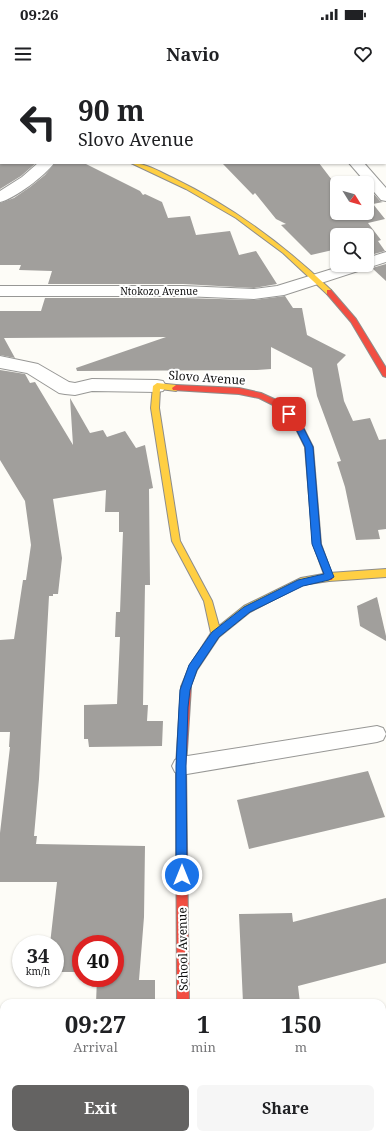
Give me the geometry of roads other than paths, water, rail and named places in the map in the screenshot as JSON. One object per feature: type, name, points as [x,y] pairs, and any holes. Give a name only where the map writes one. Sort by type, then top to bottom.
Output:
[{"type":"street","points":[[0,198],[28,180],[46,164]]},
{"type":"street","points":[[136,164],[197,190],[252,223],[292,256],[342,306],[365,338],[386,374]]},
{"type":"street","points":[[357,164],[386,197]]},
{"type":"street","points":[[374,261],[386,257]]},
{"type":"street","name":"Ntokozo Avenue","points":[[0,292],[183,291],[254,294],[278,292],[342,272]]},
{"type":"street","points":[[0,362],[32,368],[65,388],[75,389],[92,385],[157,386]]},
{"type":"street","name":"Slovo Avenue","points":[[216,634],[208,601],[176,541],[155,408],[157,386],[201,390],[239,390],[261,396],[282,406],[296,421],[309,447],[317,544],[329,577]]},
{"type":"street","name":"School Avenue","points":[[183,999],[181,766],[185,690],[193,668],[216,634],[247,609],[301,582],[329,577],[386,573]]},
{"type":"lane","points":[[181,766],[377,734]]}]
